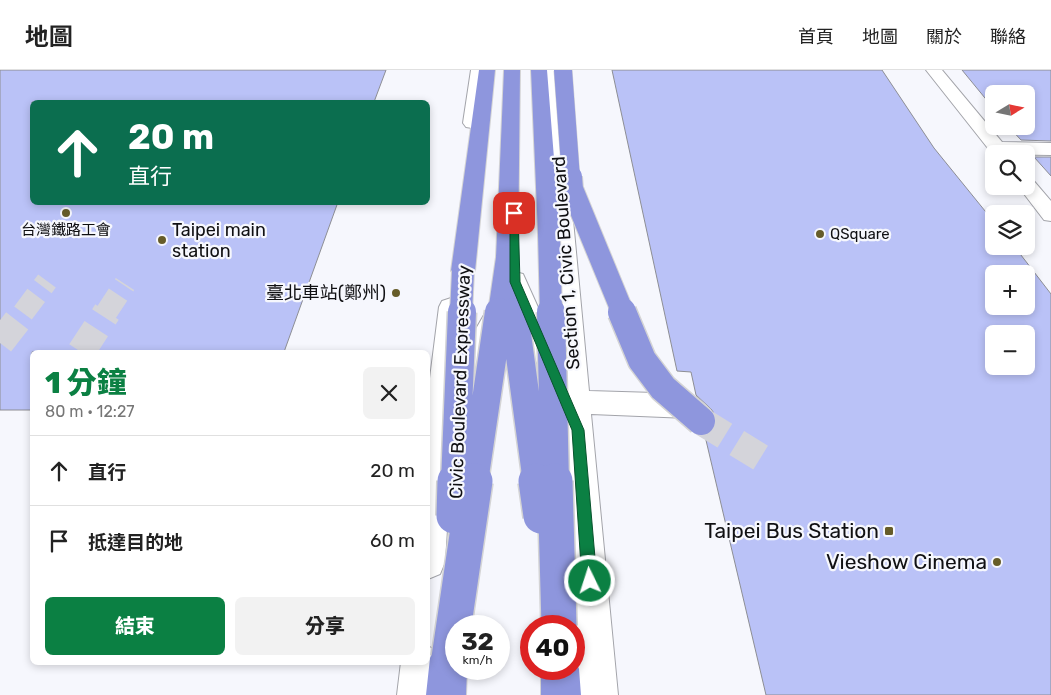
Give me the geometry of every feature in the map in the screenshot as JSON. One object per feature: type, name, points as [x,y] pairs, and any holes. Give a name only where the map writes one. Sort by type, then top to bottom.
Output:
[{"type":"highway","name":"Civic Boulevard Expressway","points":[[446,695],[434,660],[463,271],[487,70]]},
{"type":"highway","points":[[512,70],[511,270],[556,615]]},
{"type":"highway","points":[[539,70],[549,244],[557,615]]},
{"type":"highway","points":[[563,70],[572,189],[642,360],[663,388],[695,413]]},
{"type":"highway","points":[[434,660],[511,270]]},
{"type":"highway","points":[[560,680],[561,695]]},
{"type":"street","points":[[430,534],[438,423],[479,70]]},
{"type":"street","name":"Section 1, Civic Boulevard","points":[[551,70],[598,695]]},
{"type":"street","points":[[934,70],[996,145]]},
{"type":"street","points":[[1035,150],[1051,150]]},
{"type":"street","points":[[1035,195],[1051,216]]},
{"type":"street","points":[[438,423],[511,270],[514,213]]},
{"type":"street","points":[[511,270],[578,430]]},
{"type":"street","points":[[576,402],[695,413]]},
{"type":"street","points":[[417,695],[434,660]]},
{"type":"building","name":"Taipei main station","points":[[0,70],[386,70],[375,100],[30,100],[30,205],[337,205],[285,350],[30,350],[30,410],[0,410]]},
{"type":"building","points":[[612,70],[882,70],[934,148],[985,211],[985,255],[1021,255],[1029,265],[985,265],[985,315],[1035,315],[1035,273],[1051,294],[1051,695],[766,695],[705,436],[713,431],[717,424],[716,416],[696,395],[691,372],[677,371]]},
{"type":"building","points":[[962,70],[1051,70],[1051,141],[1021,140],[1016,135],[1035,135],[1035,85],[985,85],[985,98]]},
{"type":"building","points":[[1035,157],[1051,157],[1051,176],[1035,158]]},
{"type":"tunnel","points":[[23,313],[47,281]]},
{"type":"tunnel","points":[[106,313],[125,284]]},
{"type":"tunnel","points":[[0,343],[24,312]]},
{"type":"tunnel","points":[[82,350],[107,312]]},
{"type":"tunnel","points":[[701,421],[771,464]]},
{"type":"place","name":"台灣鐵路工會","points":[[66,213]]},
{"type":"place","name":"QSquare","points":[[820,234]]},
{"type":"place","name":"Taipei main station","points":[[162,240]]},
{"type":"place","name":"臺北車站(鄭州)","points":[[396,293]]},
{"type":"place","name":"Taipei Bus Station","points":[[889,531]]},
{"type":"place","name":"Vieshow Cinema","points":[[997,562]]},
{"type":"route","points":[[514,213],[515,282],[578,430],[590,581]]}]
